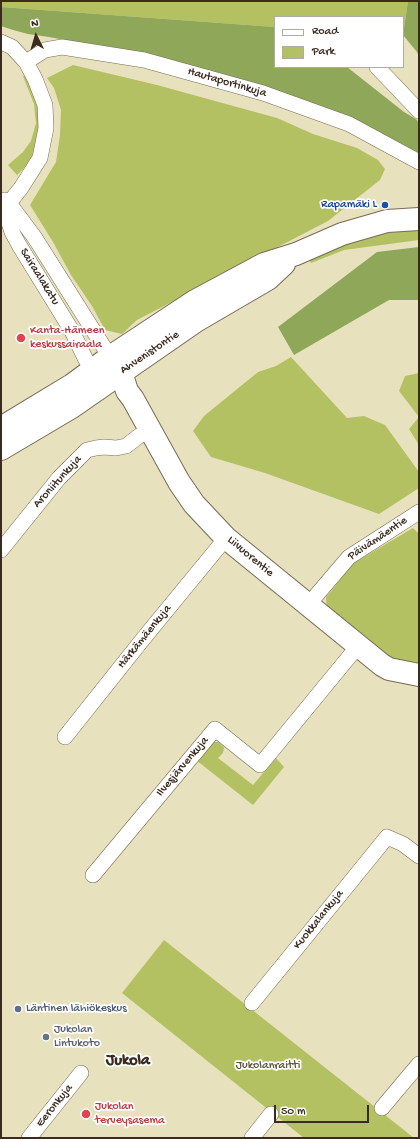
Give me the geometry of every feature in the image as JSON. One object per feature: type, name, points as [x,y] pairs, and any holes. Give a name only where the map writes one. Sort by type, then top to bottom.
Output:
[{"type":"main road","name":"Ahvenistontie","points":[[1,428],[72,386],[98,378],[119,374],[195,301],[264,264],[296,254],[342,234],[387,221],[419,219]]},
{"type":"main road","points":[[98,378],[119,374]]},
{"type":"main road","name":"Liivuorentie","points":[[119,374],[179,482],[194,504],[226,538],[358,646],[389,669],[419,675]]},
{"type":"main road","name":"Ahvenistontie","points":[[1,450],[72,407],[98,378]]},
{"type":"street","points":[[1,42],[12,47],[26,62],[35,79],[45,105],[46,128],[40,158],[21,188],[5,200]]},
{"type":"street","name":"Hautaportinkuja","points":[[26,62],[45,50],[62,46],[144,60],[263,93],[349,124],[419,162]]},
{"type":"street","points":[[378,68],[419,111]]},
{"type":"street","name":"Sairaalakatu","points":[[5,200],[35,238],[119,374]]},
{"type":"street","name":"Sairaalakatu","points":[[5,200],[7,217],[12,232],[72,331],[85,358],[98,378]]},
{"type":"street","name":"Aroniitunkuja","points":[[1,550],[59,478],[87,450],[104,447],[116,448],[126,446],[139,436],[151,430]]},
{"type":"street","name":"Päivämäentie","points":[[308,605],[348,557],[419,512]]},
{"type":"street","name":"Härkämäenkuja","points":[[65,737],[226,538]]},
{"type":"street","name":"Ilvesjärvenkuja","points":[[93,875],[215,729],[260,765],[358,646]]},
{"type":"street","name":"Kuokkalankuja","points":[[252,1002],[387,837],[403,844],[419,856]]},
{"type":"street","points":[[382,1108],[419,1064]]},
{"type":"street","name":"Eeronkuja","points":[[28,1138],[81,1073]]},
{"type":"street","points":[[252,1138],[271,1114]]},
{"type":"green space","points":[[1,1],[408,1],[404,28],[404,16],[274,16],[274,27],[1,7]]},
{"type":"green space","points":[[408,1],[419,1],[419,57],[417,52],[404,36]]},
{"type":"green space","points":[[1,7],[274,27],[274,68],[348,68],[404,112],[416,119],[419,123],[419,154],[146,55],[28,34],[1,26]]},
{"type":"green space","points":[[73,65],[157,85],[277,118],[313,134],[357,148],[378,160],[385,169],[380,180],[328,221],[137,320],[122,334],[105,330],[92,306],[71,275],[30,205],[56,162],[60,135],[61,110],[54,88],[47,78]]},
{"type":"green space","points":[[27,74],[41,113],[37,146],[28,164],[17,175],[8,165],[23,152],[31,141],[36,123],[34,104],[23,76]]},
{"type":"green space","points":[[419,230],[419,240],[344,250],[311,263],[309,259],[347,244],[387,233]]},
{"type":"green space","points":[[419,247],[419,300],[389,300],[294,355],[278,327],[377,252]]},
{"type":"green space","points":[[291,357],[347,418],[364,416],[385,425],[419,472],[419,488],[379,514],[265,473],[211,457],[193,431],[204,416],[258,372],[276,366]]},
{"type":"green space","points":[[419,373],[419,417],[399,391],[405,376]]},
{"type":"green space","points":[[419,417],[419,445],[409,429]]},
{"type":"green space","points":[[413,528],[419,534],[419,665],[386,657],[327,610],[326,597],[352,564]]},
{"type":"green space","points":[[214,742],[218,742],[224,747],[223,753],[218,758],[253,785],[276,758],[284,767],[253,805],[196,760]]},
{"type":"green space","name":"Jukolanraitti","points":[[164,940],[414,1138],[304,1138],[122,993]]},
{"type":"place","name":"Rapamäki L","points":[[385,205]]},
{"type":"place","name":"Kanta-Hämeen keskussairaala","points":[[21,338]]},
{"type":"place","name":"Läntinen lähiökeskus","points":[[18,1009]]},
{"type":"place","name":"Jukolan Lintukoto","points":[[46,1037]]},
{"type":"place","name":"Jukolan terveysasema","points":[[86,1114]]},
{"type":"district","name":"Jukola","points":[[128,1062]]}]
